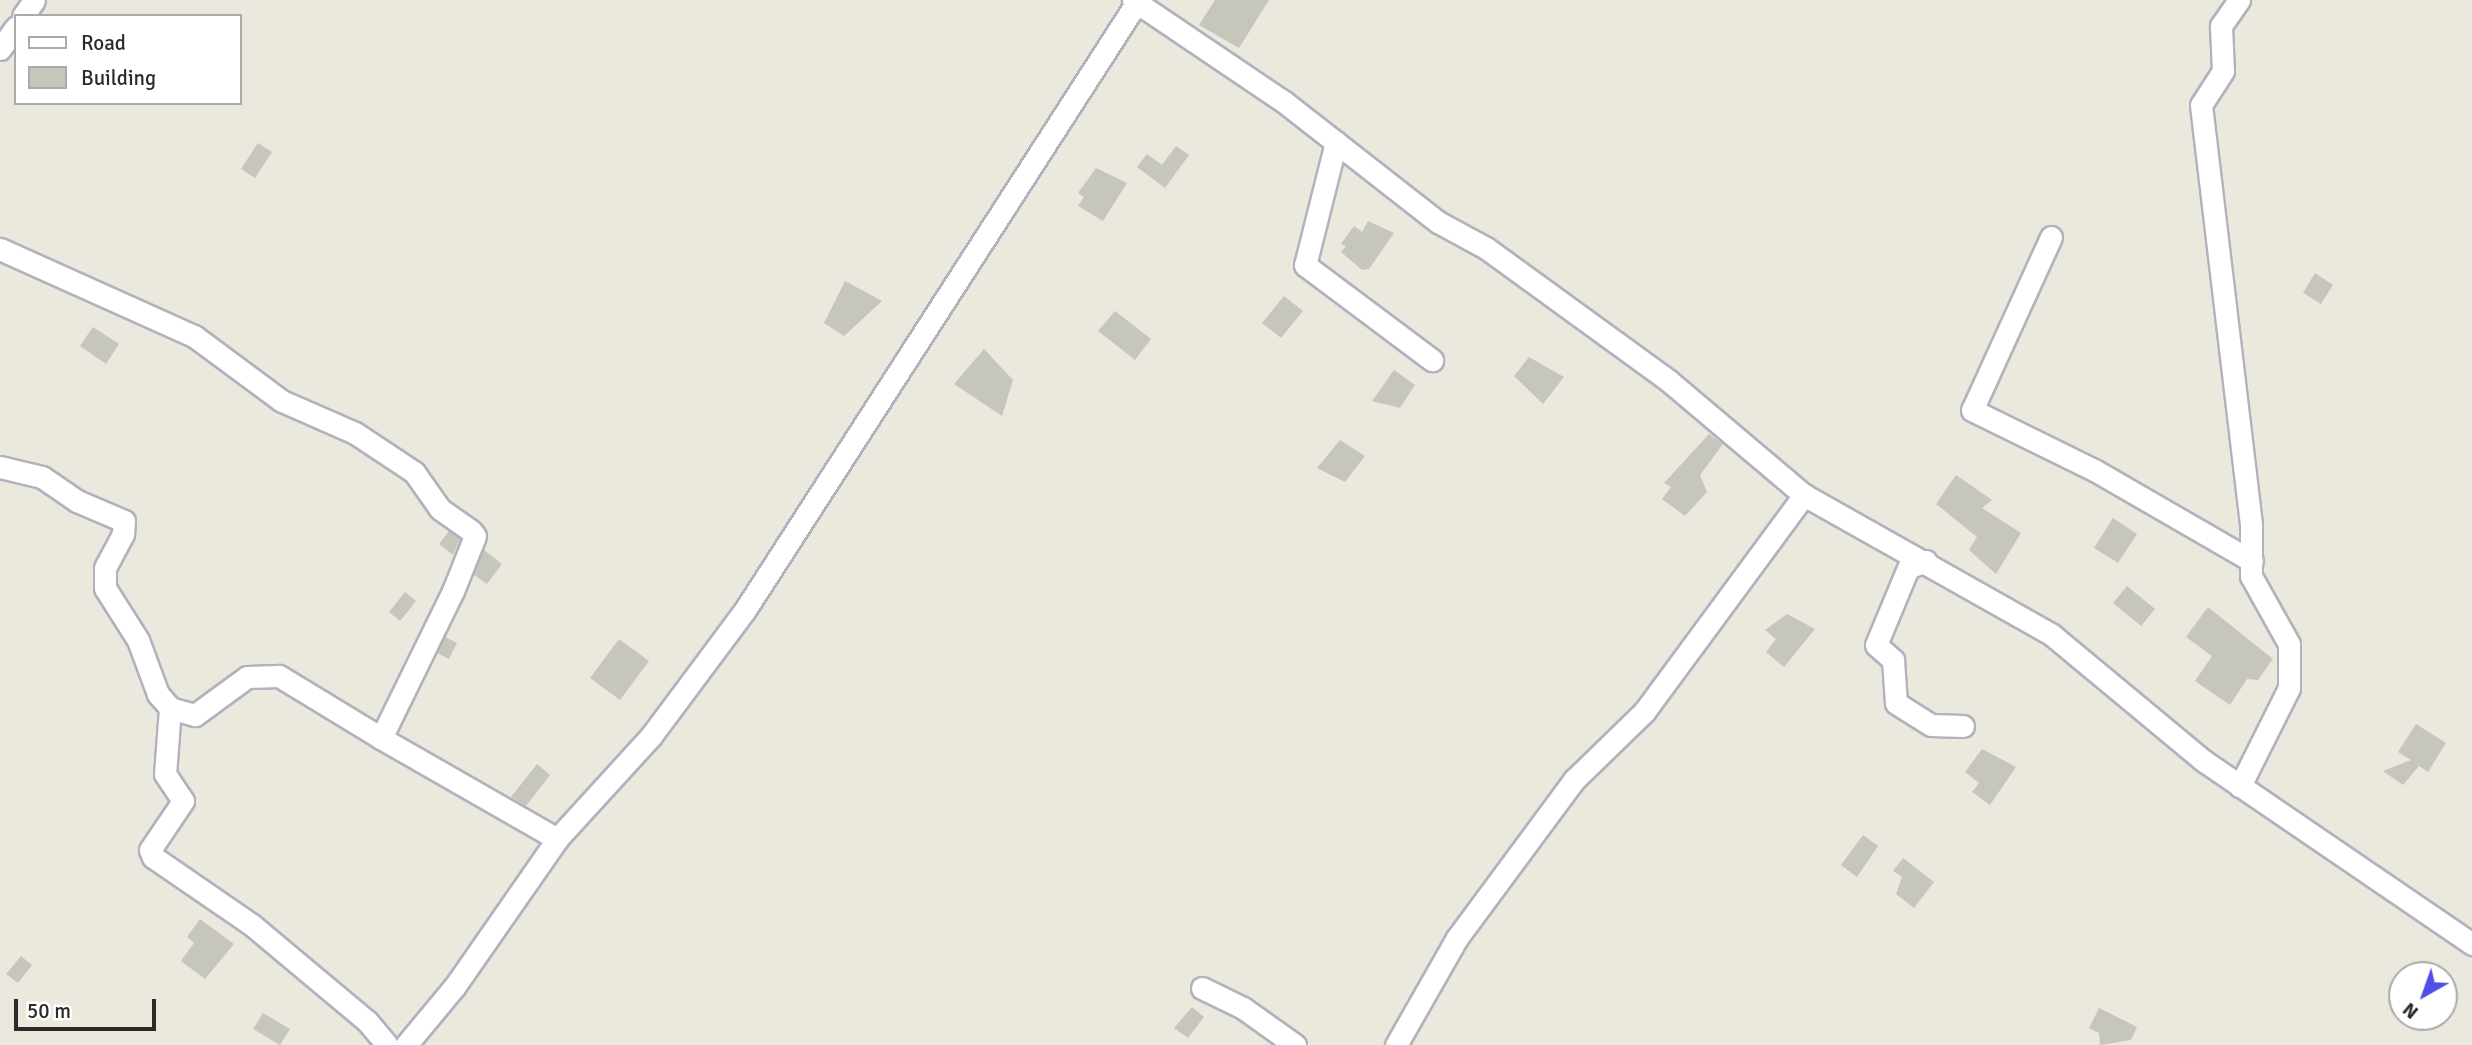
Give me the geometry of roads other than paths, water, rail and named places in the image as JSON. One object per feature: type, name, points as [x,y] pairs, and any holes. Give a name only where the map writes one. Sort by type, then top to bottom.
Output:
[{"type":"street","points":[[2239,0],[2221,26],[2223,71],[2201,105],[2252,561],[2250,576],[2289,644],[2289,688],[2240,786]]},
{"type":"street","points":[[406,1045],[478,955],[557,839],[651,736],[745,610],[1135,1],[1336,142],[1438,222],[1486,248],[1669,381],[1804,495],[1926,561],[2052,635],[2240,786],[2472,944]]},
{"type":"street","points":[[0,50],[14,30]]},
{"type":"street","points":[[1336,142],[1306,265],[1432,360]]},
{"type":"street","points":[[2051,237],[1972,410],[2096,471],[2252,561]]},
{"type":"street","points":[[0,248],[194,336],[282,401],[355,433],[415,472],[440,509],[475,536],[380,738]]},
{"type":"street","points":[[0,467],[42,477],[77,501],[124,521],[124,534],[105,568],[105,588],[138,640],[158,694],[170,708],[194,715],[247,677],[279,676],[380,738],[557,839]]},
{"type":"street","points":[[1396,1045],[1457,938],[1574,780],[1644,712],[1804,495]]},
{"type":"street","points":[[1926,561],[1908,568],[1876,646],[1893,660],[1896,702],[1931,724],[1963,726]]},
{"type":"street","points":[[170,708],[165,775],[183,801],[150,850],[153,857],[252,925],[368,1021],[387,1045]]},
{"type":"street","points":[[1202,988],[1242,1008],[1295,1045]]}]
